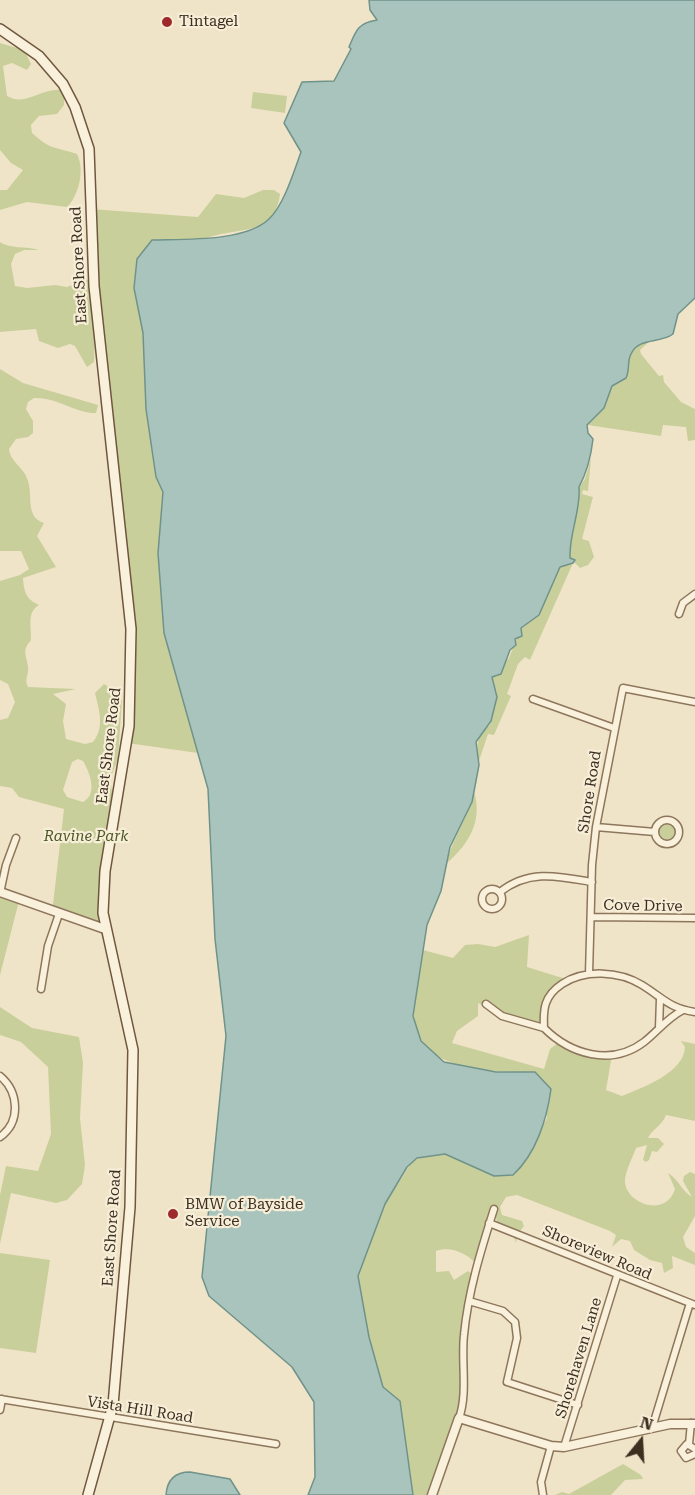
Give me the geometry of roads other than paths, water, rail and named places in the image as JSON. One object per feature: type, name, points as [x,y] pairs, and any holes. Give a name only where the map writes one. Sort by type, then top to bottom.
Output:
[{"type":"main road","name":"East Shore Road","points":[[0,29],[39,56],[63,84],[75,107],[89,149],[94,286],[129,600],[132,662],[126,753],[105,871],[105,929],[127,1017],[134,1081],[129,1214],[111,1418],[88,1495]]},
{"type":"street","points":[[679,614],[683,603],[695,594]]},
{"type":"street","name":"Shore Road","points":[[589,974],[596,827],[623,688],[695,702]]},
{"type":"street","points":[[533,699],[614,728]]},
{"type":"street","points":[[665,820],[676,824],[680,831],[678,839],[668,845],[658,840],[655,832],[658,825],[665,820]]},
{"type":"street","points":[[596,827],[655,832]]},
{"type":"street","points":[[16,838],[7,862],[0,892],[105,929]]},
{"type":"street","points":[[500,892],[513,881],[537,876],[557,876],[592,882]]},
{"type":"street","points":[[42,988],[48,946],[58,914]]},
{"type":"street","name":"Cove Drive","points":[[591,917],[695,918]]},
{"type":"street","points":[[544,1028],[543,1009],[550,993],[569,980],[589,974],[613,975],[633,981],[683,1011],[695,1012]]},
{"type":"street","points":[[659,1028],[660,999]]},
{"type":"street","points":[[486,1004],[502,1016],[544,1028],[558,1043],[575,1051],[600,1056],[628,1050],[642,1043],[683,1011]]},
{"type":"street","points":[[0,1076],[10,1088],[16,1109],[10,1128],[0,1137]]},
{"type":"street","points":[[432,1495],[462,1405],[464,1333],[469,1301],[494,1209]]},
{"type":"street","name":"Shoreview Road","points":[[489,1223],[617,1276],[693,1304]]},
{"type":"street","name":"Shorehaven Lane","points":[[564,1447],[617,1276]]},
{"type":"street","points":[[469,1301],[503,1311],[515,1322],[517,1338],[507,1382],[578,1405]]},
{"type":"street","points":[[652,1428],[693,1304]]},
{"type":"street","points":[[0,1410],[1,1399]]},
{"type":"street","name":"Vista Hill Road","points":[[1,1399],[276,1444]]},
{"type":"street","points":[[459,1418],[551,1446],[564,1447],[652,1428],[693,1423],[692,1447],[683,1446],[682,1455],[688,1459],[695,1454]]},
{"type":"street","points":[[543,1495],[541,1482],[551,1446]]},
{"type":"water","points":[[369,0],[695,0],[695,298],[678,314],[673,334],[644,343],[635,349],[630,357],[626,378],[612,386],[604,408],[587,425],[588,433],[593,439],[588,464],[579,487],[571,540],[570,558],[575,560],[573,563],[560,567],[539,615],[521,628],[522,636],[515,639],[516,645],[510,650],[501,674],[492,677],[497,697],[491,721],[476,742],[479,765],[472,802],[450,847],[441,891],[427,925],[413,1016],[421,1041],[444,1062],[496,1072],[535,1072],[551,1089],[547,1112],[534,1146],[513,1175],[494,1176],[445,1154],[417,1158],[407,1167],[385,1204],[358,1276],[369,1337],[383,1387],[400,1401],[413,1495],[308,1495],[315,1477],[314,1402],[292,1367],[209,1296],[202,1277],[226,1036],[215,939],[208,789],[164,633],[158,553],[163,492],[156,477],[146,409],[143,333],[134,288],[137,259],[152,240],[213,238],[245,232],[269,219],[274,213],[288,187],[301,152],[284,123],[302,82],[334,81],[351,49],[349,47],[356,32],[362,25],[377,20],[370,10]]},
{"type":"water","points":[[190,1472],[230,1479],[240,1495],[166,1495],[170,1481],[176,1475]]},
{"type":"place","name":"Tintagel","points":[[167,22]]},
{"type":"place","name":"BMW of Bayside Service","points":[[173,1214]]},
{"type":"park label","name":"Ravine Park","points":[[86,837]]}]
